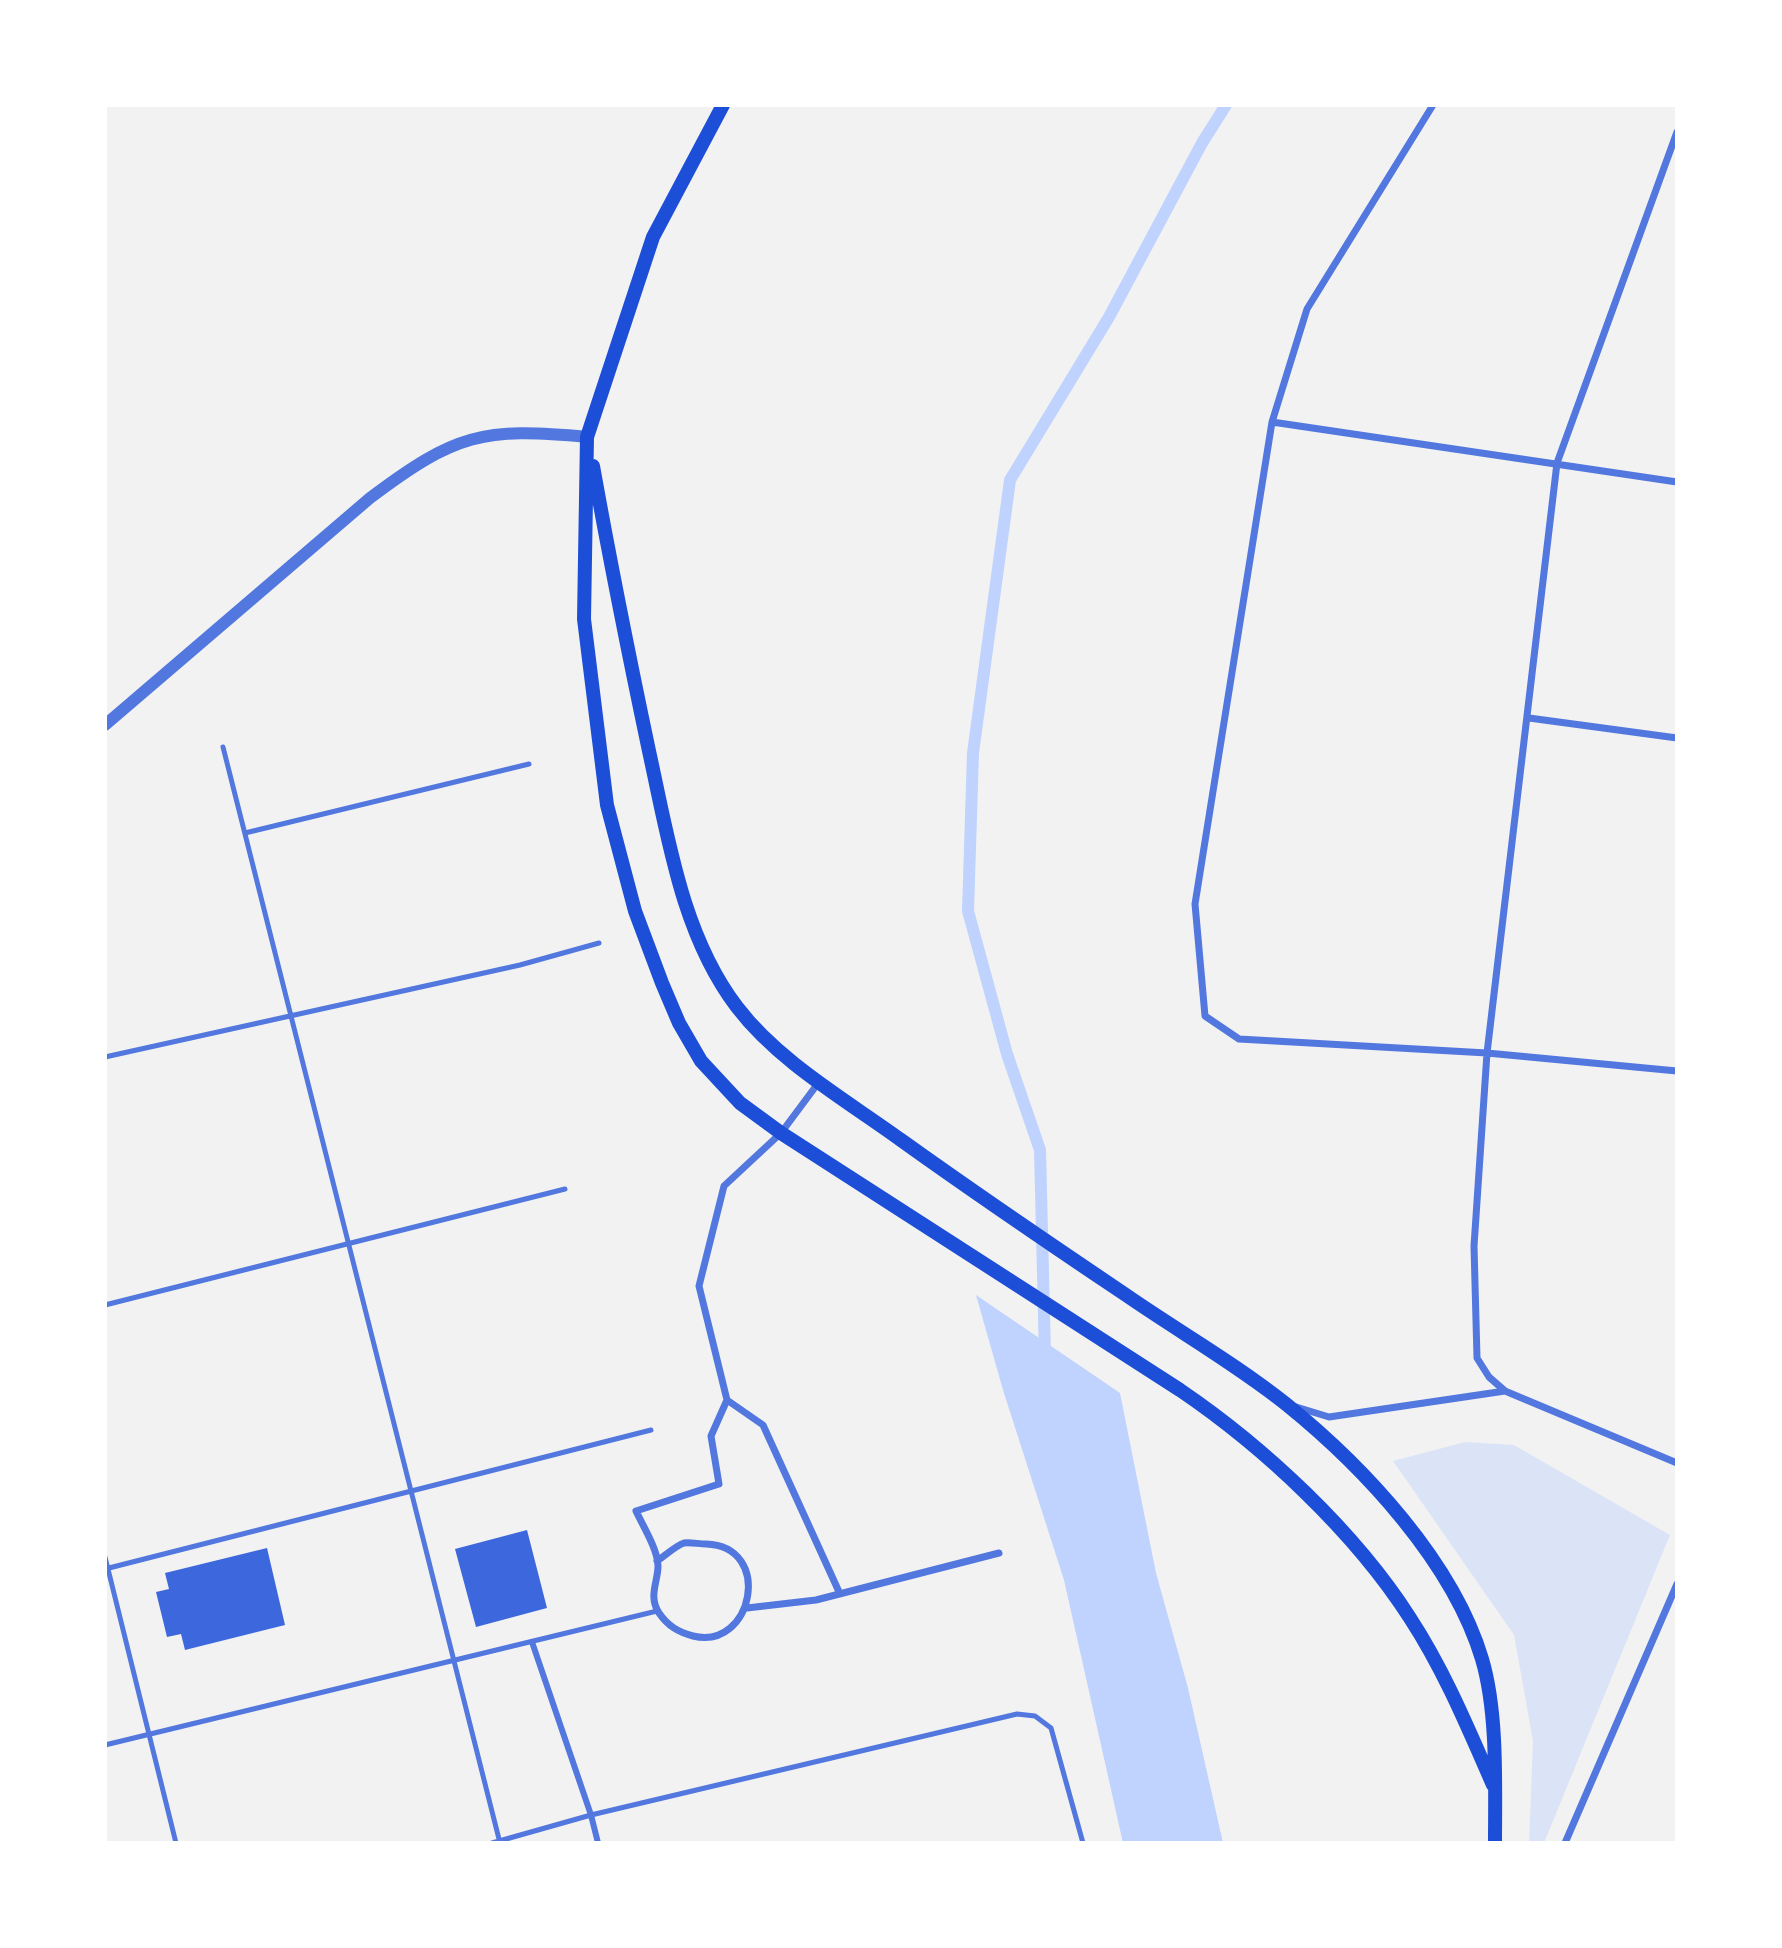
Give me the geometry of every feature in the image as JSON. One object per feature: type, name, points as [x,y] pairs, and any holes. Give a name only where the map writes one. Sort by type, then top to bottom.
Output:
[{"type":"main road","points":[[723,105],[653,237],[587,437],[584,619],[607,806],[635,911],[679,1023],[701,1061],[740,1103],[781,1133],[1180,1390],[1223,1419],[1265,1455],[1380,1575],[1436,1660],[1493,1785]]},
{"type":"main road","points":[[587,437],[626,645],[668,842],[701,947],[738,1009],[775,1047],[980,1197],[1285,1403],[1354,1467],[1405,1522],[1466,1617],[1482,1660],[1492,1706],[1494,1843]]},
{"type":"street","points":[[1433,105],[1307,309],[1272,422],[1195,904],[1205,1016],[1239,1039],[1487,1053],[1677,1071]]},
{"type":"street","points":[[1677,132],[1557,463],[1487,1053],[1474,1246],[1477,1358],[1489,1377],[1505,1391],[1677,1463]]},
{"type":"street","points":[[1272,422],[1677,482]]},
{"type":"street","points":[[105,725],[370,498],[411,467],[465,440],[495,433],[533,432],[587,437]]},
{"type":"street","points":[[1528,718],[1677,738]]},
{"type":"street","points":[[657,1561],[684,1543],[721,1544],[741,1560],[750,1584],[747,1608],[729,1630],[703,1638],[676,1631],[657,1611],[652,1588],[657,1561],[636,1511],[719,1484],[711,1436],[727,1400],[699,1286],[724,1186],[781,1133],[820,1081]]},
{"type":"street","points":[[1285,1403],[1329,1417],[1505,1391]]},
{"type":"street","points":[[727,1400],[763,1425],[840,1594]]},
{"type":"street","points":[[747,1608],[840,1594],[999,1553]]},
{"type":"street","points":[[1565,1843],[1677,1584]]},
{"type":"street","points":[[532,1642],[591,1815],[597,1843]]},
{"type":"lane","points":[[223,747],[500,1842]]},
{"type":"lane","points":[[245,833],[529,764]]},
{"type":"lane","points":[[105,1058],[520,965],[599,943]]},
{"type":"lane","points":[[105,1305],[565,1189]]},
{"type":"lane","points":[[107,1569],[651,1430]]},
{"type":"lane","points":[[105,1557],[176,1843]]},
{"type":"lane","points":[[105,1745],[657,1611]]},
{"type":"lane","points":[[492,1843],[591,1815],[1017,1714],[1035,1716],[1051,1728],[1083,1843]]},
{"type":"shaded area","points":[[1465,1442],[1514,1445],[1670,1535],[1544,1843],[1529,1843],[1533,1741],[1514,1635],[1393,1461]]},
{"type":"water","points":[[976,1295],[1120,1393],[1156,1573],[1188,1688],[1223,1843],[1123,1843],[1064,1580],[1003,1390]]},
{"type":"building","points":[[527,1530],[547,1608],[476,1627],[455,1549]]},
{"type":"building","points":[[267,1548],[285,1625],[185,1650],[181,1634],[167,1637],[156,1592],[169,1589],[165,1573]]},
{"type":"waterway","points":[[1045,1356],[1040,1150],[1007,1054],[968,911],[973,753],[1010,480],[1109,317],[1202,143],[1226,105]]}]
